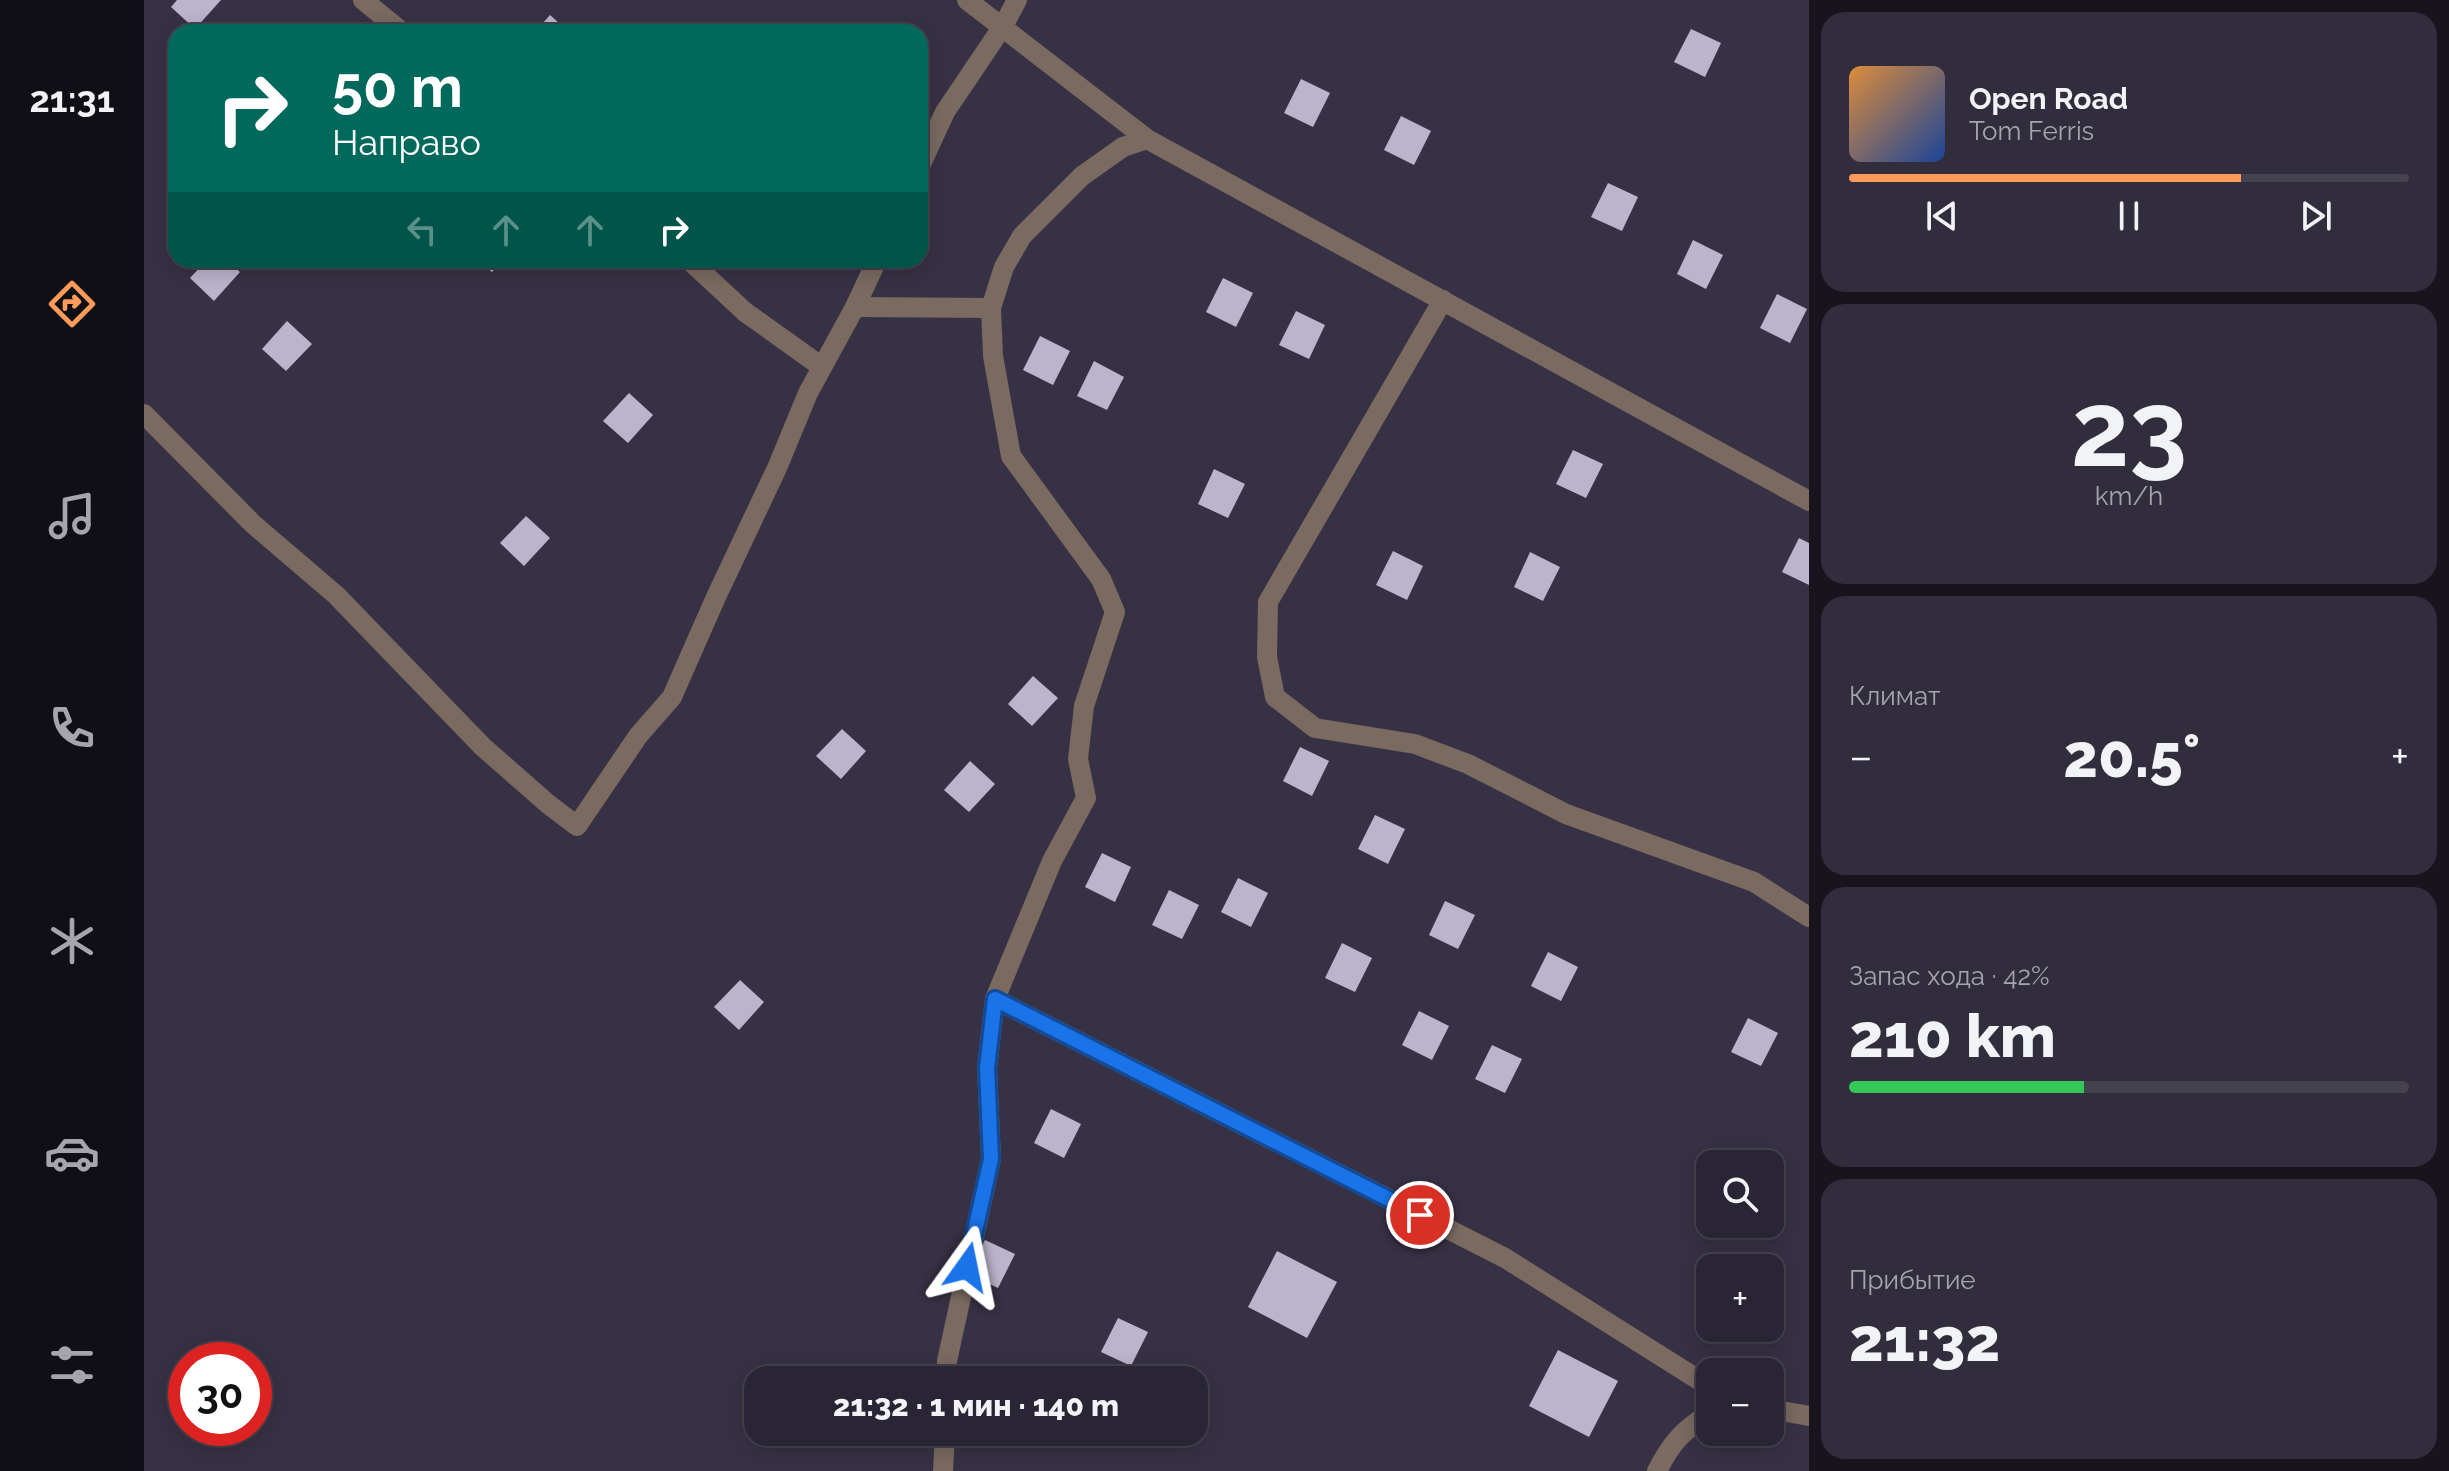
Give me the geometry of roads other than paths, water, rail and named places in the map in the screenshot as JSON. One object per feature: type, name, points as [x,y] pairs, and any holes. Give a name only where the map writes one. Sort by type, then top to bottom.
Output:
[{"type":"street","points":[[363,0],[392,24]]},
{"type":"street","points":[[967,0],[1147,139],[1809,501]]},
{"type":"street","points":[[928,149],[945,112],[1017,0]]},
{"type":"street","points":[[947,1366],[991,1159],[987,1068],[995,999],[1052,861],[1086,798],[1078,759],[1084,706],[1115,612],[1101,579],[1011,456],[993,356],[991,308],[1004,267],[1022,236],[1082,176],[1123,147],[1147,139]]},
{"type":"street","points":[[698,268],[745,312],[822,367]]},
{"type":"street","points":[[144,414],[253,524],[336,595],[483,747],[577,826],[638,736],[672,697],[822,367],[873,268]]},
{"type":"street","points":[[1443,300],[1268,602],[1267,657],[1275,697],[1315,728],[1415,744],[1468,764],[1566,814],[1754,882],[1809,917]]},
{"type":"street","points":[[855,307],[991,308]]},
{"type":"street","points":[[995,999],[1505,1258],[1696,1378]]},
{"type":"street","points":[[1784,1412],[1809,1416]]},
{"type":"street","points":[[1657,1471],[1683,1430],[1696,1422]]},
{"type":"street","points":[[943,1471],[944,1446]]}]
